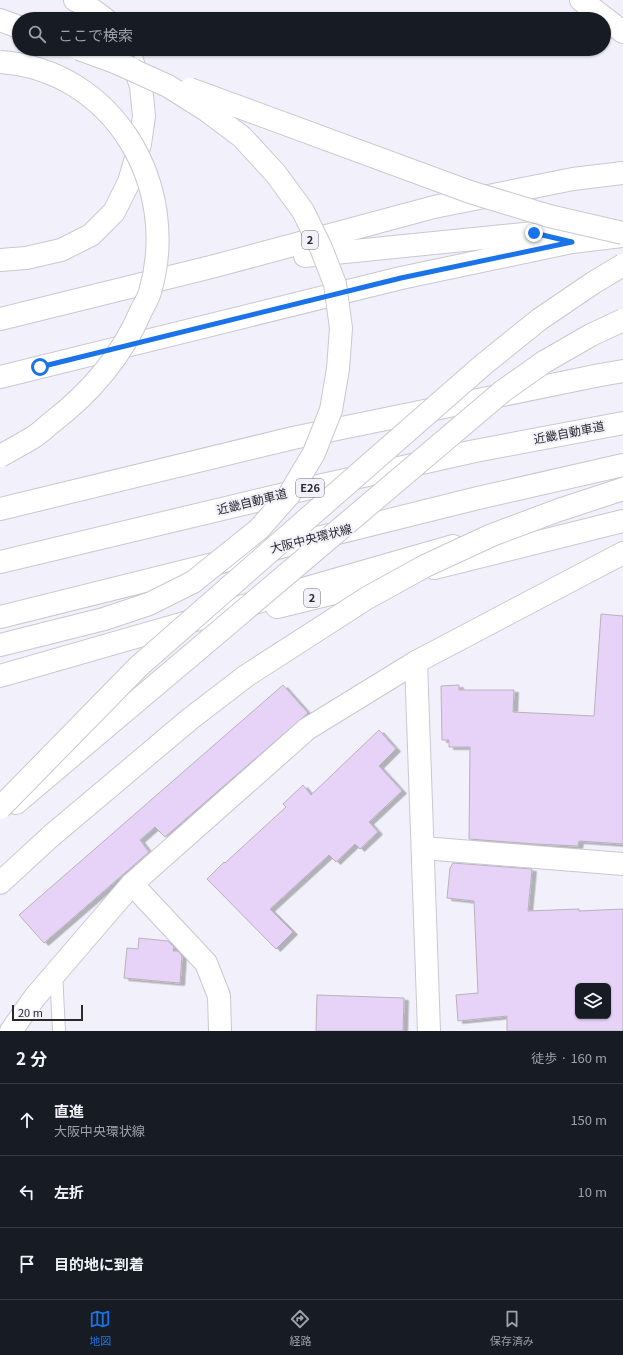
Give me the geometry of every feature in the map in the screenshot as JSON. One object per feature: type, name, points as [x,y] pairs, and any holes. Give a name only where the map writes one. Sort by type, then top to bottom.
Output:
[{"type":"main road","points":[[76,0],[96,12]]},
{"type":"main road","points":[[581,0],[597,12]]},
{"type":"main road","points":[[0,20],[12,24]]},
{"type":"main road","points":[[611,23],[623,32]]},
{"type":"main road","points":[[123,56],[470,192],[549,216],[623,233]]},
{"type":"main road","points":[[0,260],[26,258],[61,250],[90,235],[114,212],[129,182],[140,144],[144,116],[141,86],[123,56]]},
{"type":"main road","points":[[0,645],[104,619],[149,604],[193,582],[259,529],[289,495],[314,453],[330,410],[338,369],[341,328],[335,284],[322,248],[303,211],[276,174],[242,137],[206,110],[123,56]]},
{"type":"main road","points":[[0,62],[16,63],[52,74],[81,90],[108,111],[128,136],[143,165],[153,198],[157,228],[156,258],[150,292],[136,324],[117,356],[94,384],[65,412],[33,438],[0,456]]},
{"type":"main road","name":"2","points":[[0,319],[215,266],[434,208],[573,179],[623,173]]},
{"type":"main road","points":[[215,266],[534,233],[572,242]]},
{"type":"main road","points":[[0,377],[401,278],[572,242],[623,236]]},
{"type":"main road","points":[[0,808],[139,666],[472,374],[540,319],[593,283],[623,265]]},
{"type":"main road","points":[[0,817],[503,391],[544,362],[590,335],[623,320]]},
{"type":"main road","points":[[0,509],[293,438],[600,375],[623,372]]},
{"type":"main road","name":"近畿自動車道","points":[[0,562],[314,486],[460,454],[623,423]]},
{"type":"main road","name":"大阪中央環状線","points":[[0,617],[478,498],[623,465]]},
{"type":"main road","points":[[0,676],[492,535],[623,489]]},
{"type":"main road","name":"2","points":[[0,676],[623,521]]},
{"type":"main road","points":[[0,883],[51,836],[190,718],[246,676],[367,598],[425,566],[492,535]]},
{"type":"main road","points":[[11,1031],[35,997],[132,884],[307,729],[416,662],[623,553]]},
{"type":"main road","points":[[416,662],[429,1031]]},
{"type":"main road","points":[[423,848],[623,864]]},
{"type":"main road","points":[[132,884],[206,964],[219,996],[220,1031]]},
{"type":"lane","points":[[56,972],[59,1031]]},
{"type":"building","points":[[601,614],[623,616],[623,844],[579,841],[578,846],[469,839],[470,747],[449,747],[449,740],[442,740],[441,686],[459,685],[459,690],[514,690],[513,712],[594,716]]},
{"type":"building","points":[[283,685],[308,713],[165,837],[155,827],[140,840],[149,852],[44,943],[19,915]]},
{"type":"building","points":[[379,730],[396,749],[379,766],[402,791],[369,822],[378,832],[360,849],[355,844],[336,862],[329,855],[270,909],[293,932],[276,949],[207,879],[286,807],[283,804],[303,785],[311,795]]},
{"type":"building","points":[[453,863],[532,869],[528,911],[623,909],[623,1031],[507,1031],[507,1016],[458,1021],[456,995],[478,993],[474,901],[447,898],[450,868]]},
{"type":"building","points":[[139,938],[168,941],[174,947],[173,951],[178,951],[182,956],[180,983],[124,978],[127,948],[138,949]]},
{"type":"building","points":[[317,995],[404,998],[403,1031],[316,1031]]},
{"type":"route","points":[[40,367],[401,278],[572,242],[534,233]]}]
